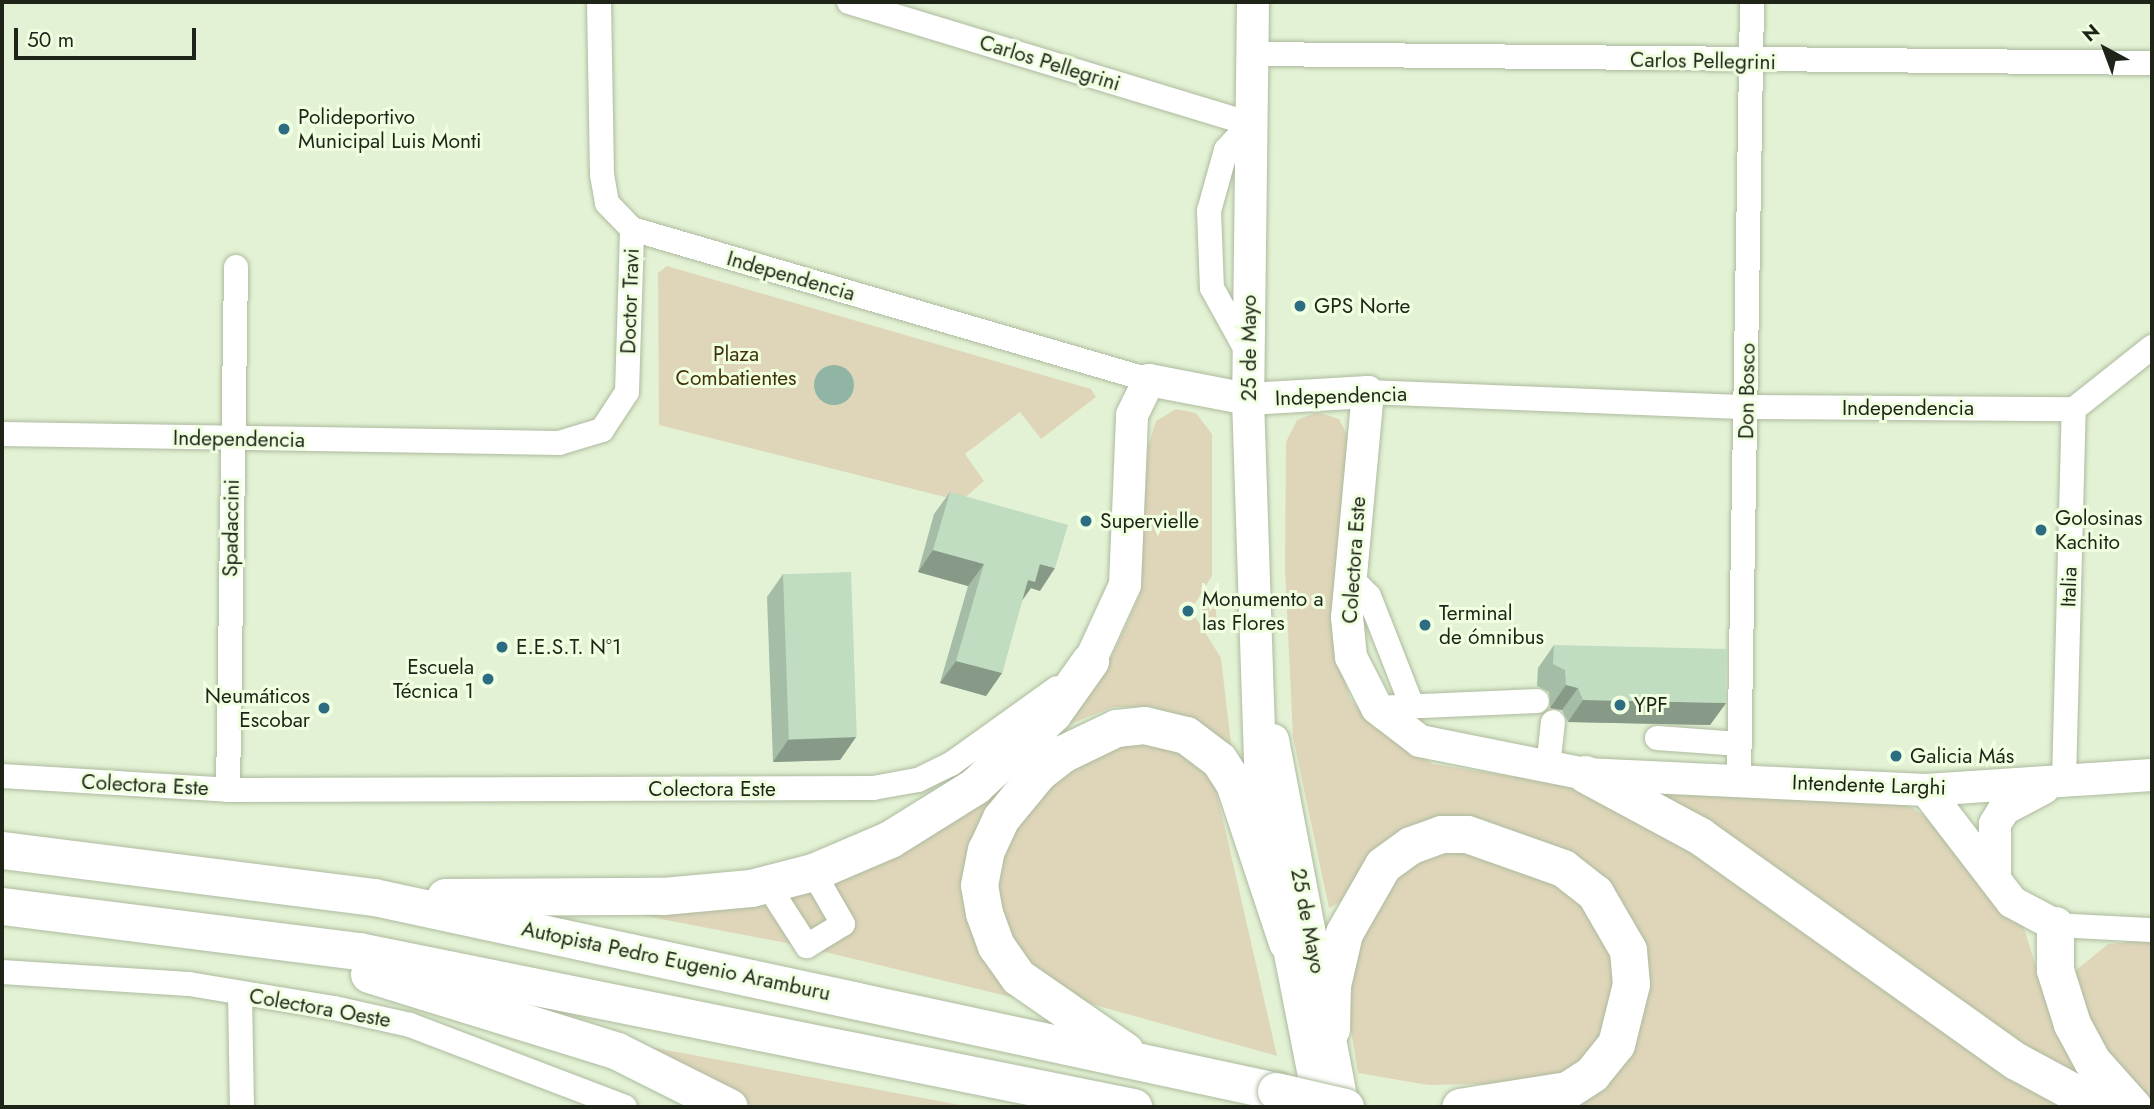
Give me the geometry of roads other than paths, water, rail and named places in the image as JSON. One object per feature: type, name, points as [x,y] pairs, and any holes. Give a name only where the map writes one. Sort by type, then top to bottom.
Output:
[{"type":"highway","points":[[374,897],[663,896],[766,884],[813,872],[890,839],[975,786],[1045,721],[1090,661]]},
{"type":"highway","points":[[1146,1064],[1037,992],[996,946],[979,885],[986,850],[1015,797],[1038,773],[1116,728],[1144,725],[1186,735],[1219,760],[1234,783],[1287,942]]},
{"type":"highway","points":[[1585,774],[1699,836],[2016,1061],[2101,1107]]},
{"type":"highway","points":[[1331,1029],[1332,985],[1344,933],[1383,865],[1411,845],[1441,834],[1467,834],[1563,868],[1595,893],[1628,950],[1631,984],[1616,1044],[1592,1074],[1567,1090],[1460,1107]]},
{"type":"highway","name":"Autopista Pedro Eugenio Aramburu","points":[[2,850],[374,897],[1344,1107]]},
{"type":"highway","points":[[2,906],[230,932],[502,977],[1133,1107]]},
{"type":"highway","points":[[2055,925],[2055,970],[2072,1024],[2092,1061],[2133,1107]]},
{"type":"highway","points":[[230,932],[617,1051],[729,1107]]},
{"type":"main road","name":"25 de Mayo","points":[[1253,2],[1248,399],[1261,694],[1261,788],[1287,942],[1320,1107]]},
{"type":"main road","name":"Independencia","points":[[1149,380],[1248,399],[1368,392]]},
{"type":"main road","name":"Colectora Este","points":[[1090,661],[1125,584],[1132,415],[1149,380]]},
{"type":"main road","name":"Colectora Este","points":[[1368,392],[1351,578],[1350,657],[1377,708],[1420,741],[1585,774]]},
{"type":"main road","name":"25 de Mayo","points":[[1261,694],[1331,1029],[1344,1107]]},
{"type":"main road","name":"Intendente Larghi","points":[[1585,774],[1740,779],[1926,790],[2152,775]]},
{"type":"main road","points":[[1995,878],[1990,844],[2004,808],[2064,781]]},
{"type":"main road","points":[[1926,790],[2012,902],[2055,925]]},
{"type":"street","name":"Doctor Travi","points":[[559,443],[602,430],[627,392],[632,229],[607,203],[602,174],[599,2]]},
{"type":"street","name":"Carlos Pellegrini","points":[[849,2],[1250,124]]},
{"type":"street","name":"Don Bosco","points":[[1740,779],[1752,2]]},
{"type":"street","name":"Carlos Pellegrini","points":[[1253,54],[1752,62],[2152,63]]},
{"type":"street","name":"Independencia","points":[[632,229],[1149,380]]},
{"type":"street","name":"Spadaccini","points":[[229,790],[236,267]]},
{"type":"street","points":[[2074,409],[2152,347]]},
{"type":"street","name":"Independencia","points":[[1368,392],[1747,407],[2074,409]]},
{"type":"street","name":"Italia","points":[[2064,781],[2074,409]]},
{"type":"street","name":"Independencia","points":[[2,434],[559,443]]},
{"type":"street","points":[[1351,578],[1370,597],[1412,705]]},
{"type":"street","name":"Colectora Este","points":[[2,776],[229,790],[873,788],[918,780],[951,764],[1090,661]]},
{"type":"street","points":[[1377,708],[1537,701]]},
{"type":"street","points":[[1548,767],[1553,722]]},
{"type":"street","points":[[1653,778],[1657,731],[1740,744]]},
{"type":"street","points":[[766,884],[807,947],[843,924],[813,872]]},
{"type":"street","points":[[2055,925],[2152,930]]},
{"type":"street","name":"Colectora Oeste","points":[[2,972],[189,984],[410,1025],[625,1107]]},
{"type":"street","points":[[240,993],[242,1107]]},
{"type":"place","name":"Polideportivo Municipal Luis Monti","points":[[284,129]]},
{"type":"place","name":"GPS Norte","points":[[1300,306]]},
{"type":"place","name":"Supervielle","points":[[1086,521]]},
{"type":"place","name":"Golosinas Kachito","points":[[2041,530]]},
{"type":"place","name":"Monumento a las Flores","points":[[1188,611]]},
{"type":"place","name":"Terminal de ómnibus","points":[[1425,625]]},
{"type":"place","name":"E.E.S.T. Nº1","points":[[502,647]]},
{"type":"place","name":"Escuela Técnica 1","points":[[488,679]]},
{"type":"place","name":"YPF","points":[[1620,705]]},
{"type":"place","name":"Neumáticos Escobar","points":[[324,708]]},
{"type":"place","name":"Galicia Más","points":[[1896,756]]},
{"type":"park label","name":"Plaza Combatientes","points":[[736,366]]}]
